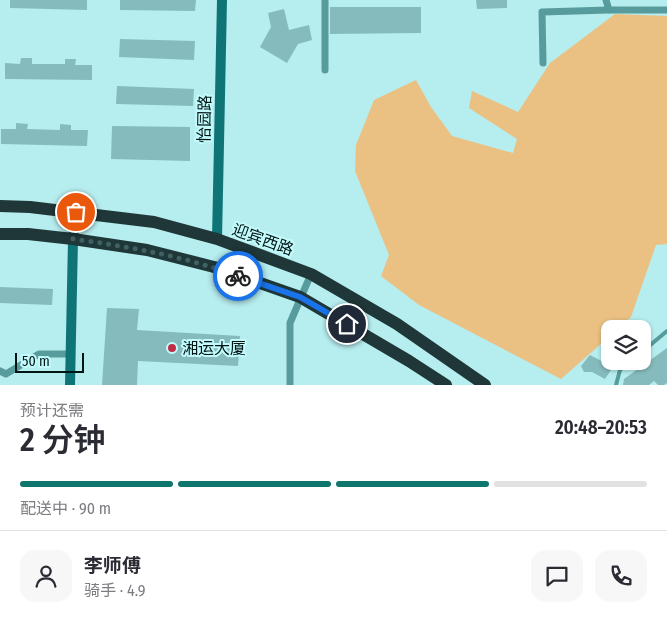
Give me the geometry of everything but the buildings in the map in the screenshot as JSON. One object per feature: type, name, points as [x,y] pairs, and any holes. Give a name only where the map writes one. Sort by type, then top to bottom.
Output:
[{"type":"highway","name":"迎宾西路","points":[[0,206],[30,207],[154,222],[217,239],[310,274],[397,324],[485,385]]},
{"type":"highway","points":[[0,234],[28,234],[147,250],[214,267],[300,297],[446,385]]},
{"type":"street","name":"怡园路","points":[[217,239],[222,0]]},
{"type":"street","points":[[325,0],[325,70]]},
{"type":"street","points":[[606,0],[609,10]]},
{"type":"street","points":[[543,63],[542,12],[667,10]]},
{"type":"street","points":[[70,385],[73,239],[76,212]]},
{"type":"street","points":[[290,385],[290,323],[310,274]]},
{"type":"street","points":[[0,371],[6,374],[39,354],[70,354]]},
{"type":"lane","points":[[651,344],[667,331]]},
{"type":"lane","points":[[616,385],[620,370]]},
{"type":"shaded area","points":[[615,14],[667,16],[667,244],[656,245],[631,317],[628,320],[601,320],[601,344],[561,379],[419,305],[381,276],[389,255],[355,171],[356,145],[374,100],[416,80],[431,107],[452,136],[513,153],[517,139],[469,108],[472,91],[518,112],[550,63]]},
{"type":"way so far","points":[[76,212],[73,239],[147,250],[214,267],[238,276]]},
{"type":"place","name":"湘运大厦","points":[[172,348]]},
{"type":"route","points":[[238,276],[300,297],[347,324]]}]
